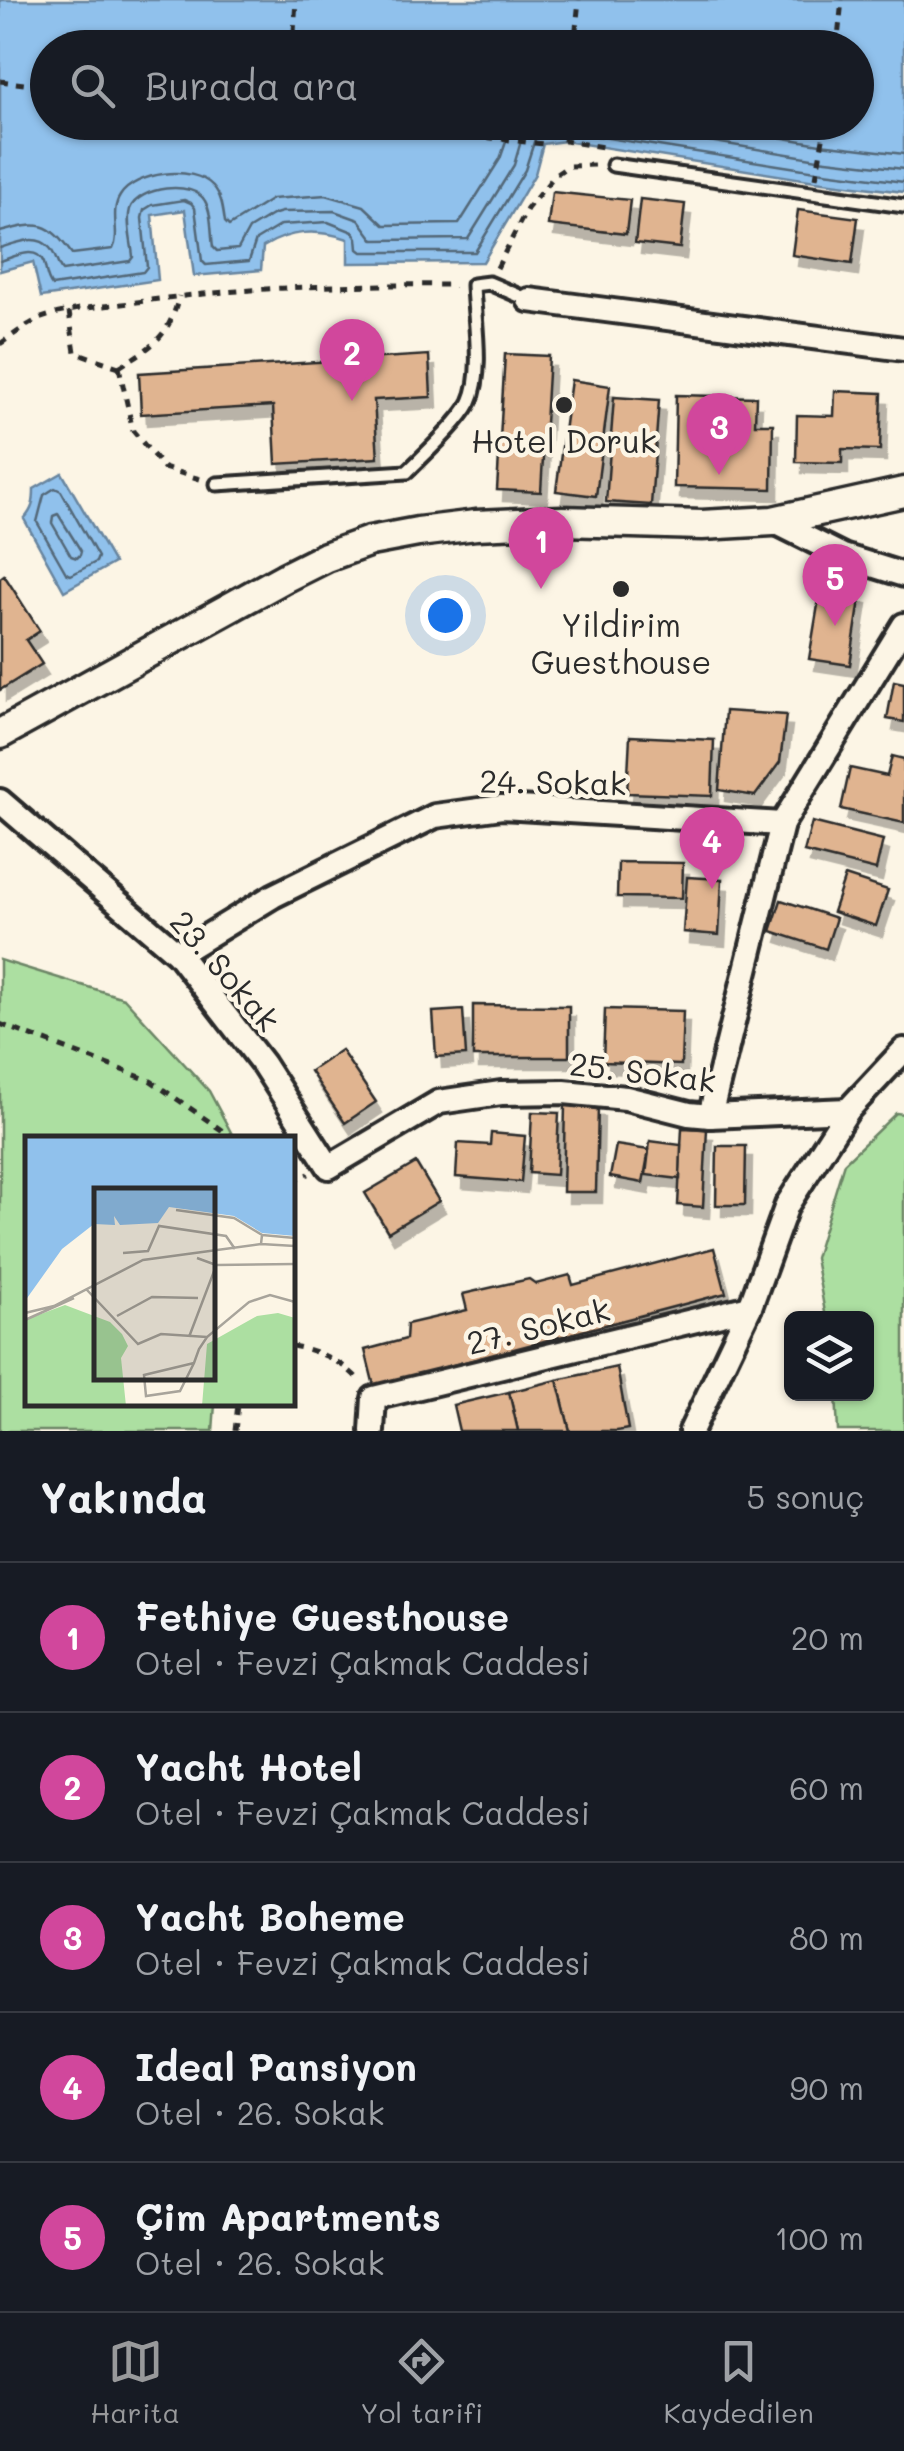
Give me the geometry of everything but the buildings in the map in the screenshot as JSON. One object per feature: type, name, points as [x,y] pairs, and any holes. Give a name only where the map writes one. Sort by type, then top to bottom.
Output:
[{"type":"street","points":[[529,300],[904,348]]},
{"type":"street","points":[[0,734],[284,578],[370,541],[476,524],[562,520],[702,526],[774,522],[904,492]]},
{"type":"street","points":[[774,522],[843,556],[904,575]]},
{"type":"street","points":[[710,1116],[782,824],[904,625]]},
{"type":"street","name":"23. Sokak","points":[[0,802],[178,954],[264,1064],[329,1167]]},
{"type":"street","name":"24. Sokak","points":[[178,954],[273,896],[436,816],[502,807],[782,824]]},
{"type":"street","points":[[690,1431],[750,1307],[788,1204],[848,1110],[904,1050]]},
{"type":"street","name":"25. Sokak","points":[[329,1167],[439,1102],[501,1093],[564,1092],[626,1098],[710,1116],[848,1110]]},
{"type":"street","name":"27. Sokak","points":[[374,1398],[750,1307]]},
{"type":"street","points":[[372,1431],[374,1398]]},
{"type":"lane","points":[[614,165],[904,206]]},
{"type":"lane","points":[[217,484],[407,472],[470,403],[477,375],[473,285],[490,283],[529,300]]},
{"type":"path","points":[[294,30],[296,0]]},
{"type":"path","points":[[576,30],[579,0]]},
{"type":"path","points":[[839,30],[842,0]]},
{"type":"path","points":[[0,82],[30,85]]},
{"type":"path","points":[[510,140],[543,144]]},
{"type":"path","points":[[815,181],[823,140]]},
{"type":"path","points":[[490,283],[527,208],[556,174],[568,166],[614,165]]},
{"type":"path","points":[[0,344],[38,320],[68,311],[179,296],[365,284],[473,285]]},
{"type":"path","points":[[119,367],[156,344],[174,316],[179,296]]},
{"type":"path","points":[[68,311],[75,352],[119,367]]},
{"type":"path","points":[[119,367],[134,431],[164,468],[217,484]]},
{"type":"path","points":[[0,1024],[151,1081],[229,1136]]},
{"type":"path","points":[[295,1346],[316,1350],[354,1374],[374,1398]]},
{"type":"path","points":[[235,1431],[238,1406]]},
{"type":"green space","points":[[0,960],[124,998],[209,1091],[233,1136],[25,1136],[25,1406],[215,1406],[213,1431],[0,1431]]},
{"type":"green space","points":[[896,1113],[904,1114],[904,1431],[838,1431],[836,1401],[874,1401],[874,1311],[825,1311],[815,1258],[844,1163]]},
{"type":"water","points":[[0,0],[904,0],[904,192],[565,141],[543,144],[535,174],[483,262],[348,263],[348,239],[304,233],[283,237],[263,247],[261,270],[194,276],[185,210],[152,215],[158,280],[41,297],[33,262],[0,271]]},
{"type":"water","points":[[62,473],[114,563],[64,591],[24,519],[32,505],[34,489]]},
{"type":"place","name":"Yacht Hotel","points":[[352,401]]},
{"type":"place","name":"Hotel Doruk","points":[[564,405]]},
{"type":"place","name":"Yacht Boheme","points":[[719,475]]},
{"type":"place","name":"Fethiye Guesthouse","points":[[541,589]]},
{"type":"place","name":"Yildirim Guesthouse","points":[[621,589]]},
{"type":"place","name":"Çim Apartments","points":[[835,626]]},
{"type":"place","name":"Ideal Pansiyon","points":[[712,889]]}]
